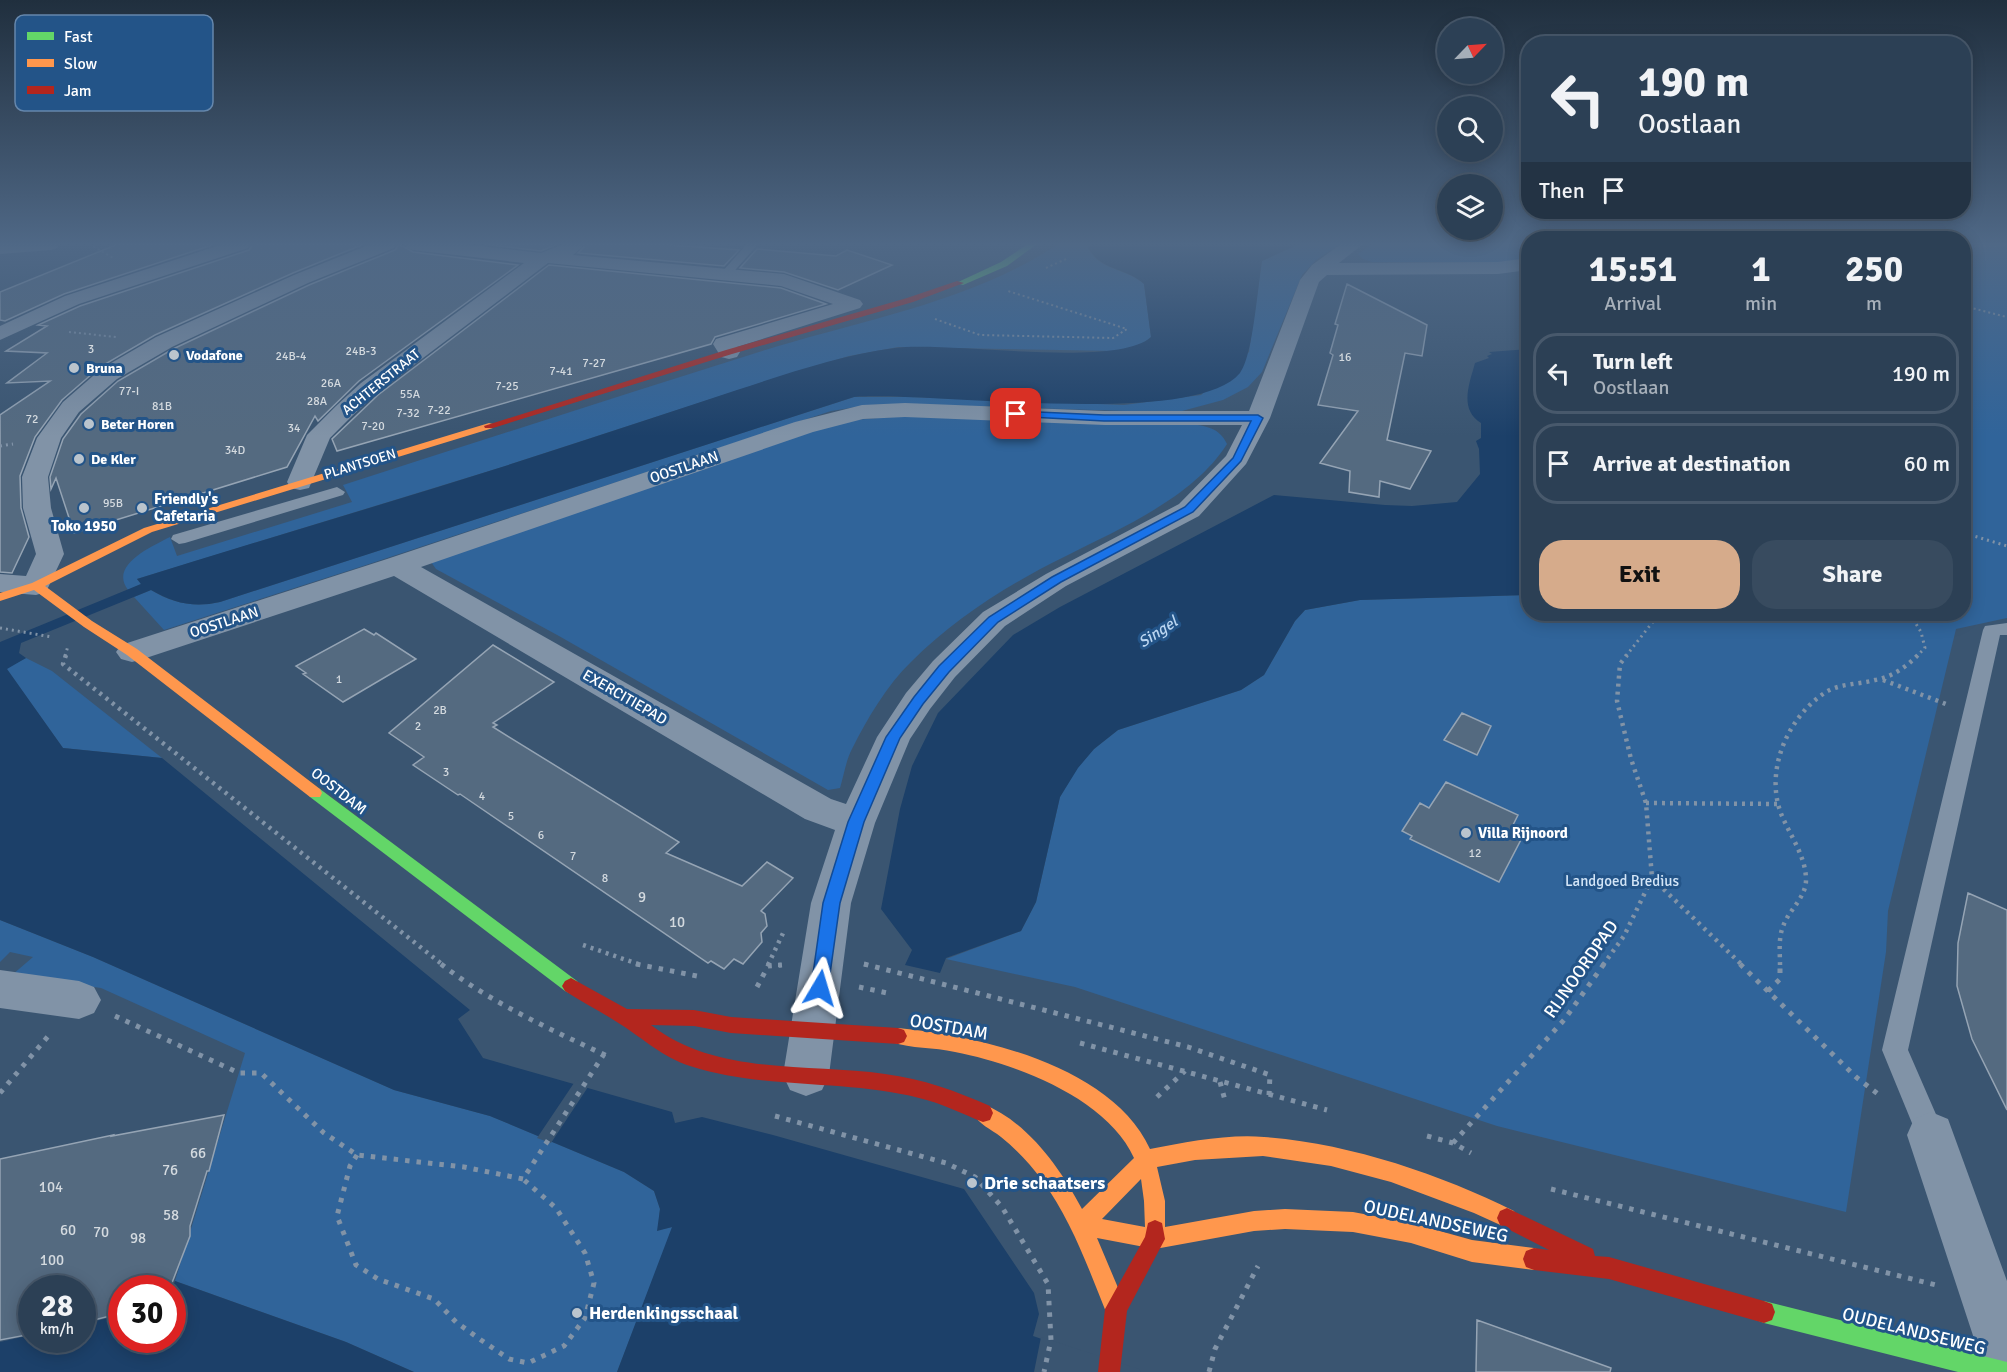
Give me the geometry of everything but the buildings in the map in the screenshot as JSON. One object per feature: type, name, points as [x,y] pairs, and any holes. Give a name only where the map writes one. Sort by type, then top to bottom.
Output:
[{"type":"street","points":[[9,330],[55,308]]},
{"type":"street","points":[[0,583],[36,586],[50,554],[37,508],[35,477],[49,438],[71,407],[109,374],[164,342],[238,308]]},
{"type":"street","name":"ACHTERSTRAAT","points":[[304,491],[319,435],[369,388],[479,308]]},
{"type":"street","name":"PLANTSOEN","points":[[729,352],[723,344],[840,308]]},
{"type":"street","name":"PLANTSOEN","points":[[0,597],[36,586],[148,530],[304,491],[729,352],[858,315],[894,308]]},
{"type":"street","points":[[806,1075],[831,903],[856,822],[894,737],[918,700],[944,669],[994,619],[1056,580],[1189,510],[1237,459],[1258,418],[1299,308]]},
{"type":"street","name":"OOSTLAAN","points":[[132,652],[804,427],[862,412],[906,410],[1104,418],[1258,418]]},
{"type":"street","name":"EXERCITIEPAD","points":[[397,565],[819,809],[856,822]]},
{"type":"street","name":"OOSTDAM","points":[[36,586],[88,624],[132,652],[583,994],[626,1017],[674,1051],[739,1070],[880,1081],[928,1090],[973,1108],[999,1123],[1038,1159],[1071,1204],[1116,1310]]},
{"type":"street","points":[[0,989],[78,1000]]},
{"type":"street","name":"OOSTDAM","points":[[626,1017],[694,1018],[731,1025],[910,1037],[965,1046],[1022,1060],[1084,1092],[1123,1123],[1146,1160],[1157,1200],[1155,1239]]},
{"type":"street","points":[[1931,1135],[2007,1359]]},
{"type":"street","name":"OUDELANDSEWEG","points":[[1146,1160],[1195,1150],[1236,1146],[1263,1146],[1331,1156],[1391,1172],[1479,1204],[1609,1268]]},
{"type":"street","points":[[1081,1225],[1146,1160]]},
{"type":"street","name":"OUDELANDSEWEG","points":[[1081,1225],[1155,1239],[1254,1221],[1353,1222],[1411,1233],[1472,1251],[1609,1268],[1794,1320],[2003,1372]]},
{"type":"street","points":[[1110,1365],[1116,1310],[1155,1239]]},
{"type":"lane","points":[[179,539],[304,491],[337,492]]},
{"type":"lane","points":[[1931,1135],[1895,1050],[1992,630],[2007,630]]},
{"type":"path","points":[[927,316],[980,335],[1113,338],[1127,329],[1061,308]]},
{"type":"path","points":[[1972,308],[2007,317]]},
{"type":"path","points":[[886,311],[940,318]]},
{"type":"path","points":[[9,330],[164,342]]},
{"type":"path","points":[[1971,535],[2007,546]]},
{"type":"path","points":[[1654,621],[1620,664],[1617,701],[1631,759],[1646,802],[1652,878],[1857,1077],[1931,1135]]},
{"type":"path","points":[[1767,991],[1780,979],[1782,928],[1806,885],[1806,870],[1778,804],[1775,777],[1782,747],[1802,714],[1825,692],[1849,684],[1882,679],[1913,661],[1925,648],[1921,632],[1914,621]]},
{"type":"path","points":[[0,628],[54,637]]},
{"type":"path","points":[[69,642],[63,664],[465,983],[527,1018],[615,1058]]},
{"type":"path","points":[[1882,679],[1973,714]]},
{"type":"path","points":[[1646,802],[1778,804]]},
{"type":"path","name":"RIJNOORDPAD","points":[[1481,1158],[1453,1143],[1564,1020],[1624,936],[1652,878]]},
{"type":"path","points":[[579,943],[639,965],[705,977]]},
{"type":"path","points":[[749,984],[760,984],[768,966],[823,962],[862,964],[1188,1047],[1269,1075],[1269,1095],[1185,1071]]},
{"type":"path","points":[[0,1094],[78,1000],[239,1073],[261,1073],[324,1133],[357,1155],[464,1167],[523,1179],[556,1208],[585,1253],[594,1282],[585,1318],[564,1346],[528,1363],[509,1359],[456,1322],[434,1299],[378,1279],[356,1265],[337,1216],[350,1166],[357,1155]]},
{"type":"path","points":[[523,1179],[604,1054]]},
{"type":"path","points":[[763,1113],[946,1162],[975,1177],[1002,1207],[1048,1284],[1051,1340],[1044,1372]]},
{"type":"path","points":[[1540,1186],[1986,1297]]},
{"type":"path","points":[[1209,1372],[1215,1349],[1261,1261]]},
{"type":"green space","points":[[913,308],[1147,308],[1151,337],[1144,343],[1120,351],[898,347],[849,356],[499,468],[137,579],[141,584],[128,590],[124,581],[124,573],[135,558],[170,537],[177,556],[352,502],[343,485],[796,341]]},
{"type":"green space","points":[[1255,308],[1288,308],[1262,372],[1248,387],[1223,400],[1182,411],[908,404],[869,405],[831,411],[164,630],[134,597],[151,590],[184,603],[220,602],[854,397],[1124,405],[1201,395],[1249,352]]},
{"type":"green space","name":"Landgoed Bredius","points":[[1971,308],[2007,308],[2007,618],[1956,629],[1888,911],[1886,952],[1846,1212],[1497,1126],[1075,987],[946,959],[1021,931],[1036,902],[1060,797],[1077,768],[1094,749],[1118,730],[1241,690],[1264,675],[1295,621],[1305,610],[1360,600],[1521,595],[1521,621],[1971,621]]},
{"type":"green space","points":[[904,416],[1180,423],[1208,427],[1219,433],[1227,444],[1195,480],[1175,496],[1131,523],[1043,567],[1003,590],[928,646],[894,681],[871,714],[850,753],[840,788],[828,790],[559,636],[436,569],[431,562],[811,431],[853,420]]},
{"type":"green space","points":[[26,658],[52,671],[162,758],[63,748],[6,668]]},
{"type":"green space","points":[[0,920],[93,957],[394,1090],[490,1116],[624,1172],[654,1191],[660,1209],[658,1230],[673,1227],[617,1372],[414,1372],[346,1342],[186,1285],[186,1275],[177,1275],[245,1053],[101,988],[12,975],[33,957],[10,952],[0,962]]},
{"type":"water","points":[[1147,308],[1256,308],[1245,365],[1240,373],[1213,390],[1171,400],[1118,404],[854,397],[220,602],[184,603],[151,590],[21,643],[19,653],[26,658],[7,669],[63,748],[162,758],[470,1010],[458,1019],[483,1058],[672,1112],[675,1123],[702,1117],[964,1189],[1034,1293],[1039,1314],[1033,1336],[1138,1372],[617,1372],[672,1227],[657,1231],[660,1209],[654,1191],[624,1172],[490,1116],[394,1090],[93,957],[0,920],[0,642],[141,584],[137,579],[467,478],[776,377],[835,360],[875,351],[920,347],[1069,353],[1104,351],[1132,346],[1151,337]]},
{"type":"water","name":"Singel","points":[[1521,350],[1521,595],[1360,600],[1305,610],[1295,621],[1264,675],[1241,690],[1118,730],[1094,749],[1078,768],[1060,797],[1036,902],[1021,931],[946,958],[940,973],[905,965],[912,950],[881,909],[900,809],[912,766],[938,713],[1013,635],[1060,607],[1274,495],[1385,505],[1412,506],[1457,502],[1480,474],[1479,449],[1476,441],[1481,438],[1481,423],[1470,411],[1468,396],[1475,363],[1489,358],[1487,356],[1492,354],[1489,352]]},
{"type":"water","points":[[186,1285],[346,1342],[414,1372],[0,1372],[0,1342],[18,1338],[18,1353],[96,1353],[96,1321],[108,1318],[108,1353],[186,1353]]},
{"type":"pier","points":[[576,1080],[590,1084],[551,1143],[537,1138]]},
{"type":"pier","points":[[1041,1337],[1139,1369],[1141,1372],[1034,1372]]},
{"type":"traffic: fast","points":[[315,793],[571,986]]},
{"type":"traffic: fast","points":[[1764,1312],[2003,1372]]},
{"type":"traffic: slow","points":[[0,597],[36,586],[148,530],[489,426]]},
{"type":"traffic: slow","points":[[36,586],[88,624],[132,652],[315,793]]},
{"type":"traffic: slow","points":[[898,1036],[979,1048],[1031,1065],[1080,1090],[1116,1117],[1132,1135],[1150,1174],[1153,1187],[1155,1230]]},
{"type":"traffic: slow","points":[[983,1113],[1008,1130],[1030,1151],[1066,1199],[1093,1253],[1116,1309]]},
{"type":"traffic: slow","points":[[1081,1225],[1146,1160],[1195,1150],[1263,1146],[1331,1156],[1391,1172],[1479,1204],[1507,1218]]},
{"type":"traffic: slow","points":[[1081,1225],[1155,1239],[1254,1221],[1285,1219],[1353,1222],[1411,1233],[1472,1251],[1534,1259]]},
{"type":"traffic: jam","points":[[489,426],[729,352],[882,308]]},
{"type":"traffic: jam","points":[[571,986],[628,1019],[669,1049],[695,1059],[748,1070],[851,1079],[919,1089],[952,1098],[983,1113]]},
{"type":"traffic: jam","points":[[626,1017],[694,1018],[731,1025],[898,1036]]},
{"type":"traffic: jam","points":[[1507,1218],[1585,1257]]},
{"type":"traffic: jam","points":[[1109,1372],[1116,1309],[1155,1239],[1155,1230]]},
{"type":"traffic: jam","points":[[1534,1259],[1609,1268],[1764,1312]]},
{"type":"place","name":"Vodafone","points":[[174,355]]},
{"type":"place","name":"Bruna","points":[[74,368]]},
{"type":"place","name":"Beter Horen","points":[[89,424]]},
{"type":"place","name":"De Kler","points":[[79,459]]},
{"type":"place","name":"Toko 1950","points":[[84,508]]},
{"type":"place","name":"Friendly's Cafetaria","points":[[142,508]]},
{"type":"place","name":"Villa Rijnoord","points":[[1466,833]]},
{"type":"place","name":"Drie schaatsers","points":[[972,1183]]},
{"type":"place","name":"Herdenkingsschaal","points":[[577,1313]]},
{"type":"route","points":[[820,988],[831,903],[856,822],[894,737],[918,700],[944,669],[994,619],[1056,580],[1189,510],[1237,459],[1258,418],[1104,418],[1016,414]]}]
